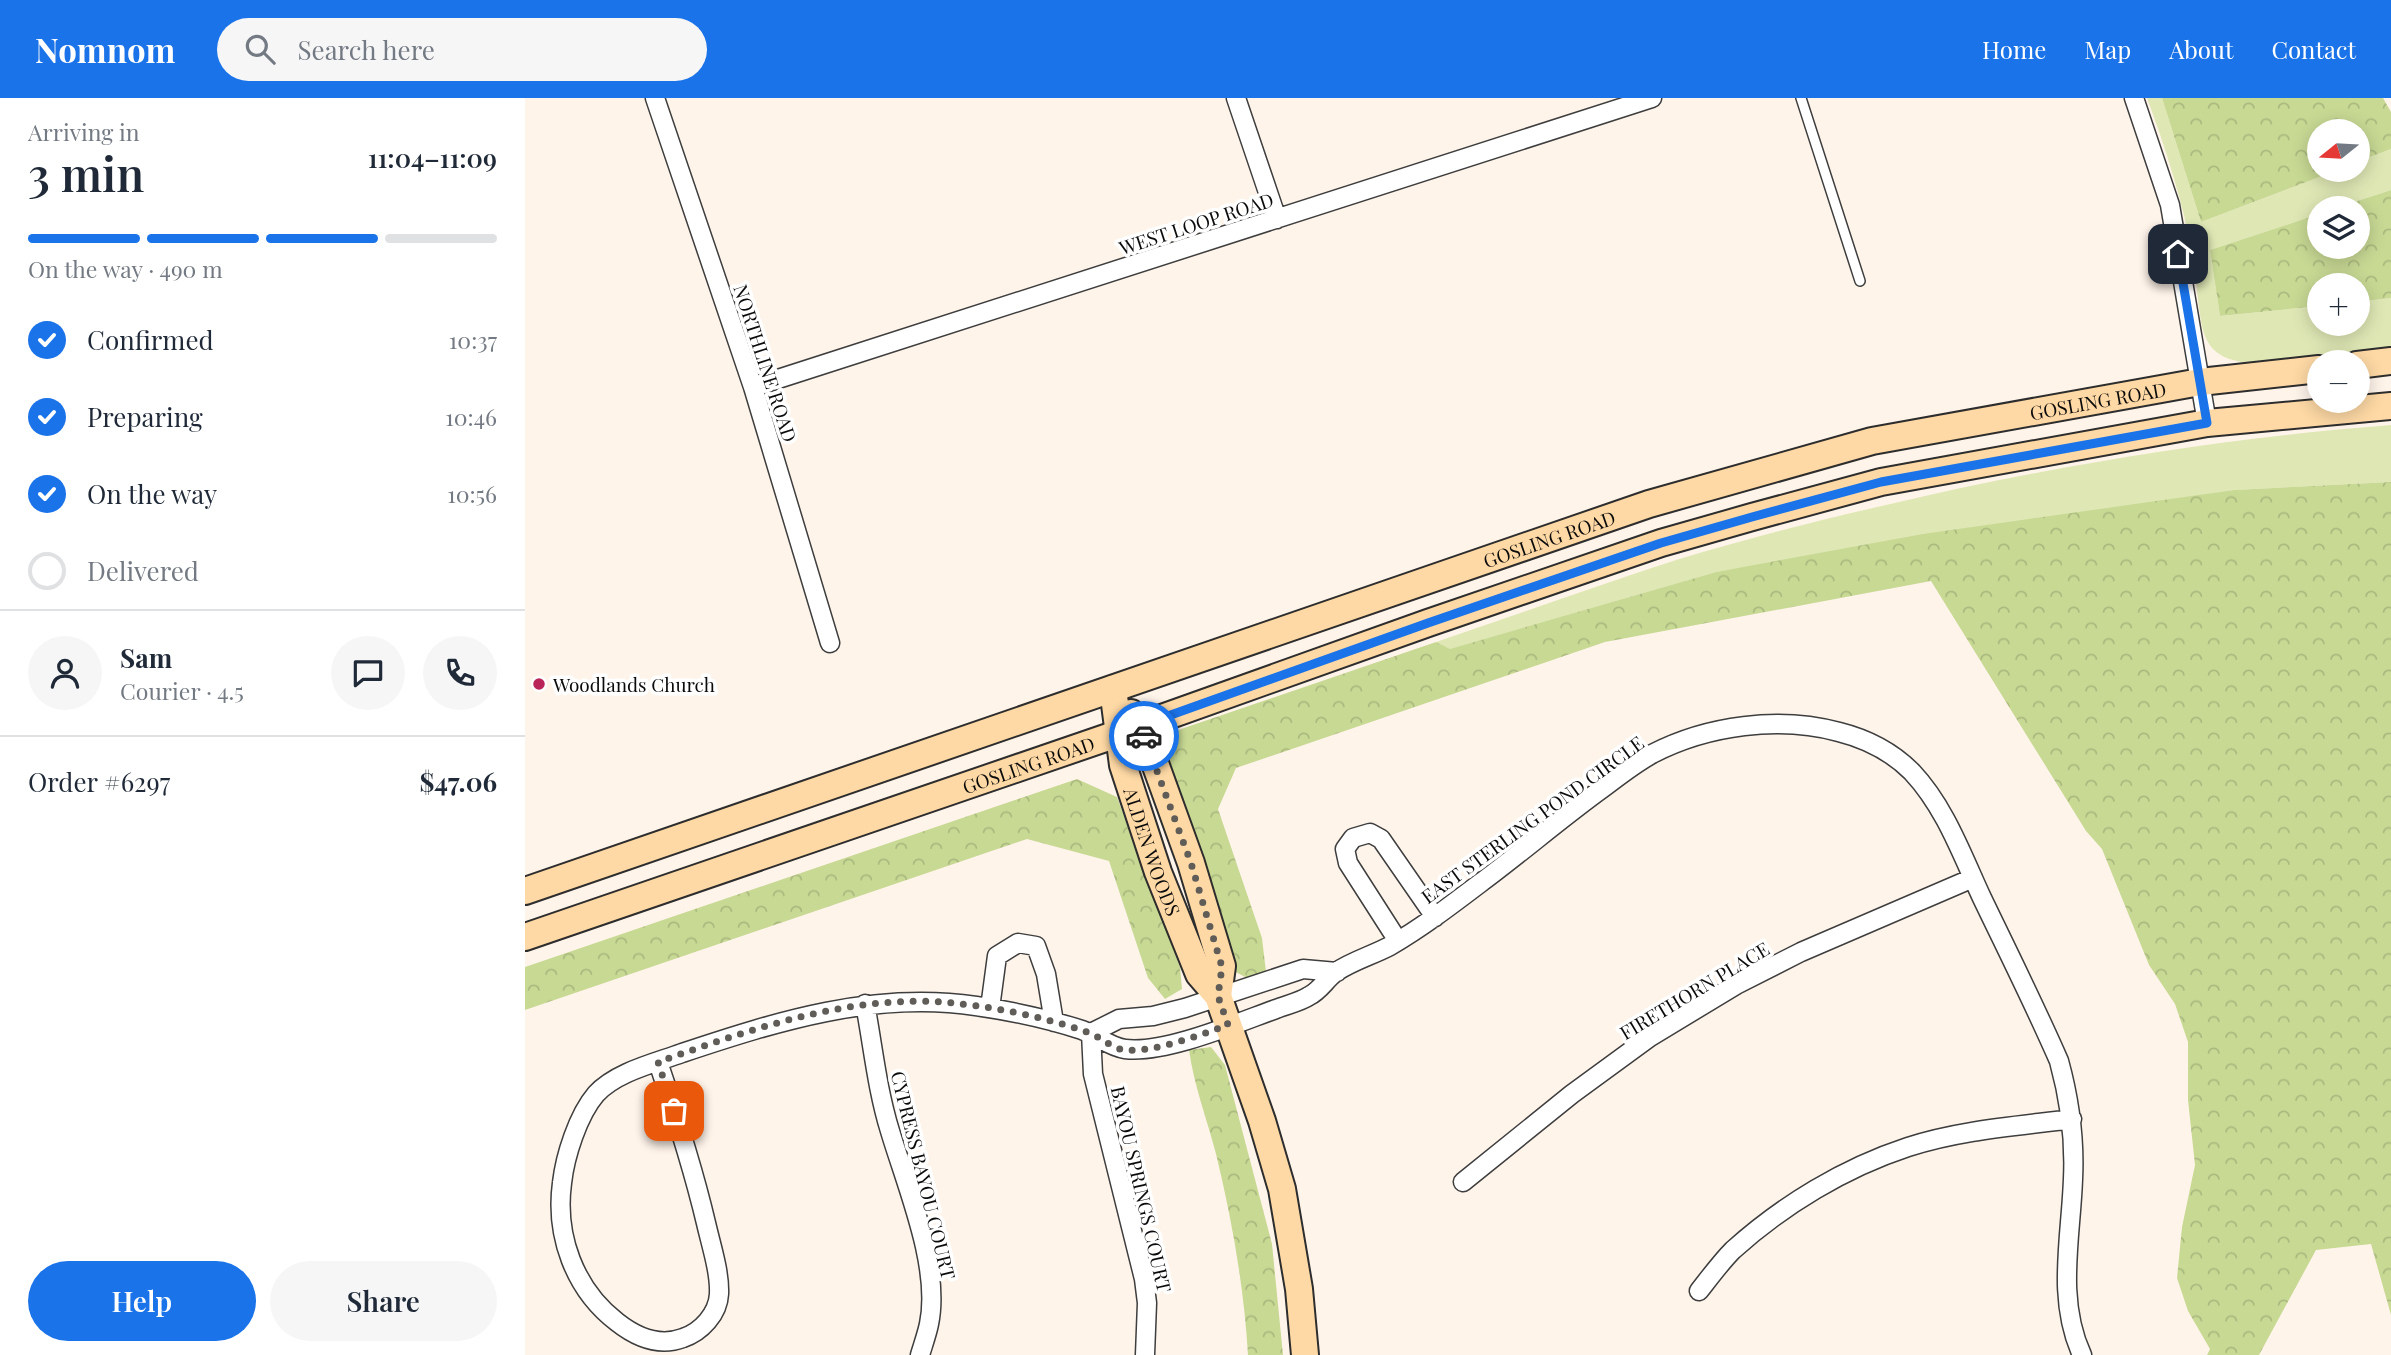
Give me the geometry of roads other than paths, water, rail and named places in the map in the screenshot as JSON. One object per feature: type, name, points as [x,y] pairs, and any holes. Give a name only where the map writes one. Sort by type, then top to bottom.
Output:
[{"type":"main road","points":[[2370,363],[2391,361]]},
{"type":"main road","name":"GOSLING ROAD","points":[[525,891],[1649,504],[1741,477],[1872,442],[2200,382],[2307,370]]},
{"type":"main road","name":"GOSLING ROAD","points":[[525,937],[1129,730],[1661,543],[1752,517],[1881,482],[2207,423],[2391,406]]},
{"type":"main road","name":"ALDEN WOODS","points":[[1113,689],[1129,730],[1123,765],[1158,872],[1199,974],[1218,996],[1262,1121],[1282,1189],[1296,1264],[1305,1355]]},
{"type":"street","name":"NORTHLINE ROAD","points":[[655,98],[753,387],[830,643]]},
{"type":"street","points":[[1236,98],[1277,219]]},
{"type":"street","name":"WEST LOOP ROAD","points":[[753,387],[1652,98]]},
{"type":"street","points":[[2134,98],[2169,205],[2207,423]]},
{"type":"street","name":"EAST STERLING POND CIRCLE","points":[[658,1062],[691,1161],[713,1252],[719,1295],[714,1314],[693,1334],[675,1341],[655,1341],[637,1335],[613,1319],[582,1284],[565,1247],[560,1197],[563,1168],[573,1140],[589,1105],[600,1089],[630,1072],[658,1062],[781,1021],[865,1004],[928,1002],[990,1008],[1054,1021],[1091,1033],[1121,1049],[1155,1048],[1312,996],[1337,971],[1398,941],[1435,917],[1635,764],[1671,745],[1698,736],[1760,725],[1783,723],[1812,726],[1839,732],[1880,748],[1919,779],[1939,809],[2059,1062],[2072,1119],[2073,1181],[2066,1288],[2072,1325],[2082,1355]]},
{"type":"street","points":[[1398,941],[1348,863],[1345,849],[1353,838],[1370,834],[1381,839],[1435,917]]},
{"type":"street","name":"FIRETHORN PLACE","points":[[1463,1182],[1572,1094],[1650,1037],[1736,985],[1801,952],[1973,878]]},
{"type":"street","points":[[990,1008],[997,956],[1018,943],[1036,946],[1046,975],[1054,1021]]},
{"type":"street","name":"EAST STERLING POND CIRCLE","points":[[1091,1033],[1119,1019],[1164,1013],[1303,970],[1337,971]]},
{"type":"street","name":"CYPRESS BAYOU COURT","points":[[865,1004],[882,1102],[923,1242],[929,1272],[932,1294],[930,1323],[920,1355]]},
{"type":"street","name":"BAYOU SPRINGS COURT","points":[[1091,1033],[1093,1073],[1144,1279],[1147,1303],[1145,1355]]},
{"type":"street","points":[[1699,1291],[1731,1252],[1762,1226],[1814,1190],[1846,1172],[1908,1146],[1945,1137],[2072,1119]]},
{"type":"lane","points":[[1801,98],[1860,281]]},
{"type":"place","name":"Woodlands Church","points":[[539,684]]}]
